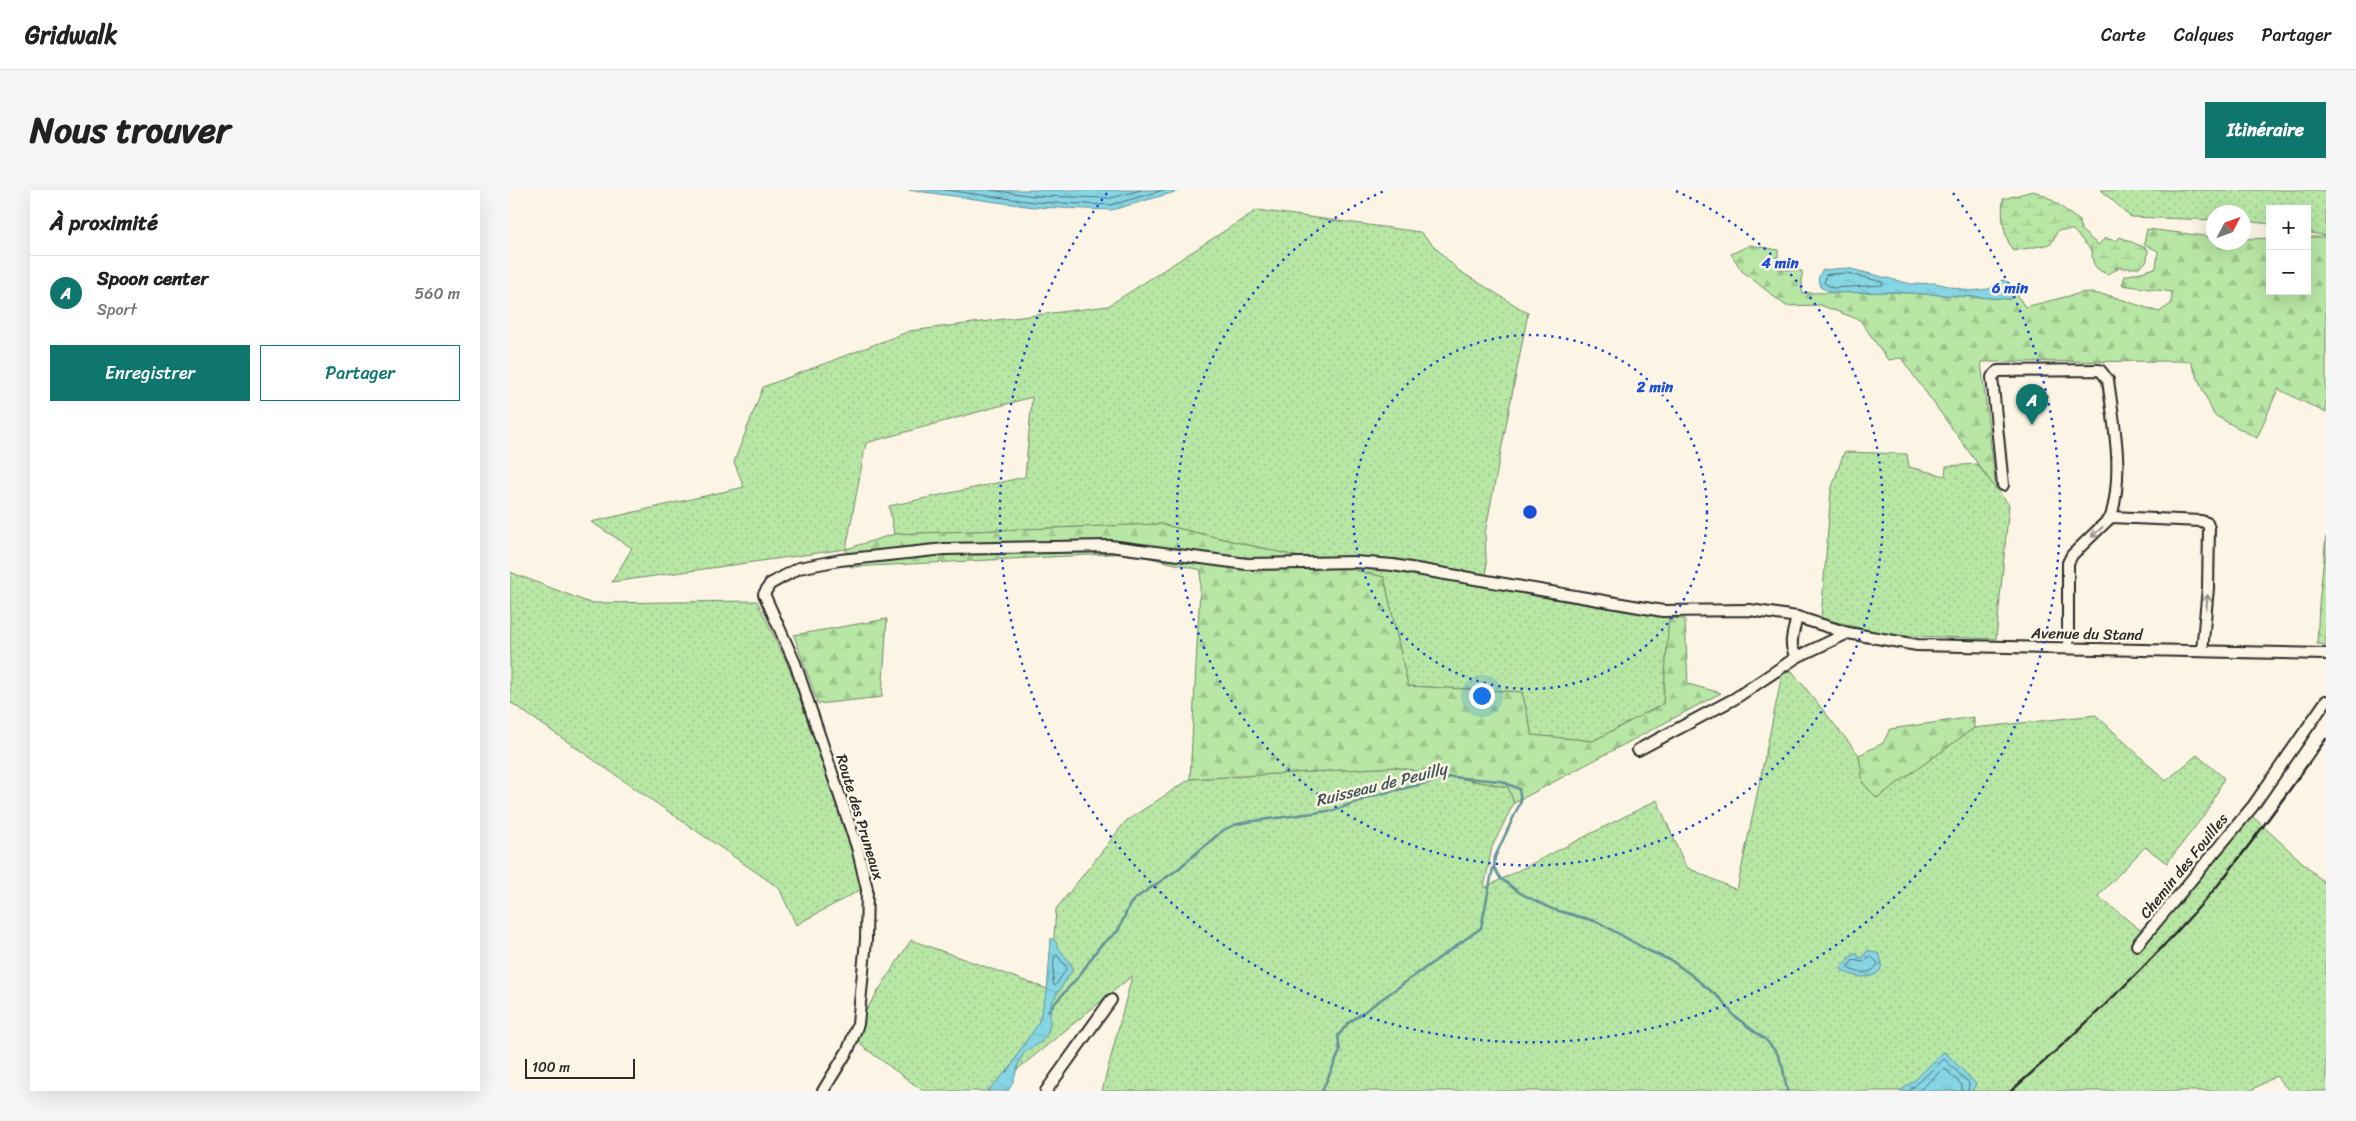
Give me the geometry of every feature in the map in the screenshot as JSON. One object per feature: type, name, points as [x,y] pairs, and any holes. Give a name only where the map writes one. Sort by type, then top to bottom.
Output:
[{"type":"street","points":[[2003,485],[1992,377],[1994,373],[1998,371],[2100,370],[2108,380],[2119,479],[2111,517],[2072,555],[2068,563],[2068,648]]},
{"type":"street","points":[[2111,517],[2201,521],[2207,523],[2209,528],[2208,588],[2202,651]]},
{"type":"street","name":"Avenue du Stand","points":[[770,584],[799,568],[840,560],[945,549],[1110,546],[1247,564],[1355,562],[1392,565],[1663,610],[1750,610],[1797,617],[1848,633],[1917,644],[2326,654]]},
{"type":"street","name":"Route des Pruneaux","points":[[770,584],[764,594],[795,663],[856,848],[867,889],[866,940],[858,1024],[848,1050],[823,1091]]},
{"type":"street","points":[[1797,617],[1791,645],[1792,652],[1797,657]]},
{"type":"street","points":[[1638,750],[1734,699],[1797,657],[1848,633]]},
{"type":"street","name":"Chemin des Fouilles","points":[[2137,945],[2253,806],[2326,701]]},
{"type":"street","points":[[1046,1091],[1111,1000]]},
{"type":"green space","points":[[2101,190],[2326,190],[2326,236],[2311,233],[2311,205],[2266,205],[2266,224],[2251,222],[2251,205],[2206,205],[2206,220],[2131,217]]},
{"type":"green space","points":[[2033,191],[2052,200],[2080,221],[2081,230],[2098,245],[2105,238],[2116,241],[2120,237],[2148,249],[2147,261],[2139,268],[2115,268],[2118,269],[2107,274],[2095,266],[2092,251],[2073,230],[2058,230],[2051,244],[2013,251],[2004,226],[2002,213],[2003,199]]},
{"type":"green space","points":[[1257,210],[1420,232],[1458,270],[1528,313],[1485,533],[1487,581],[1669,618],[1663,704],[1593,741],[1532,735],[1522,692],[1408,686],[1384,577],[1160,524],[894,534],[889,506],[1025,477],[1032,397],[866,443],[846,549],[612,582],[632,548],[591,522],[744,487],[734,462],[763,387],[910,331],[1108,306]]},
{"type":"green space","points":[[2147,229],[2206,236],[2206,250],[2251,250],[2251,239],[2266,238],[2266,295],[2311,295],[2311,237],[2326,237],[2326,413],[2278,389],[2257,438],[2214,415],[2190,361],[1981,362],[1996,489],[1901,358],[1888,360],[1860,320],[1820,305],[1786,306],[1742,271],[1731,254],[1750,245],[1778,250],[1778,269],[1802,271],[1802,293],[1893,292],[2009,299],[2016,293],[2025,307],[2085,292],[2111,296],[2159,312],[2171,304],[2172,292],[2122,285],[2125,276],[2156,268],[2158,251],[2144,244]]},
{"type":"green space","points":[[1844,452],[1907,454],[1909,467],[1945,476],[1946,466],[1977,464],[2009,505],[1996,639],[1887,635],[1821,618],[1831,490]]},
{"type":"green space","points":[[1160,524],[1384,577],[1408,686],[1522,692],[1532,735],[1593,741],[1663,704],[1669,618],[1685,619],[1688,684],[1721,693],[1514,803],[1508,787],[1395,767],[1190,779],[1201,570],[1129,553],[851,567],[846,549],[894,534]]},
{"type":"green space","points":[[2326,537],[2326,645],[2317,644]]},
{"type":"green space","points":[[510,572],[590,603],[757,601],[792,674],[864,888],[796,925],[779,888],[510,702]]},
{"type":"green space","points":[[887,619],[882,697],[818,704],[794,635]]},
{"type":"green space","points":[[1791,670],[1859,755],[1863,783],[1877,798],[1974,728],[2096,715],[2166,781],[2197,755],[2224,778],[2209,809],[2167,863],[2145,847],[2098,896],[2149,937],[2252,816],[2326,884],[2326,1091],[2289,1091],[2276,1076],[2250,1091],[1102,1091],[1132,976],[991,1091],[923,1091],[858,1043],[866,1010],[911,940],[1050,990],[1056,909],[1126,821],[1190,779],[1395,767],[1508,787],[1514,803],[1492,847],[1484,888],[1657,800],[1686,867],[1737,890],[1782,675]]},
{"type":"green space","points":[[1974,717],[1974,728],[1877,798],[1863,783],[1859,755],[1883,743],[1890,729]]},
{"type":"water","points":[[909,190],[1182,190],[1112,210],[1034,207]]},
{"type":"water","points":[[1847,268],[1911,284],[1935,283],[1970,291],[1989,289],[2002,280],[2010,283],[2016,293],[2010,299],[1893,292],[1832,293],[1820,287],[1818,279],[1822,270]]},
{"type":"water","points":[[1051,938],[1056,942],[1073,969],[1052,1002],[1048,1032],[1039,1044],[1028,1049],[1023,1055],[1008,1091],[987,1091],[1011,1067],[1038,1024],[1047,992]]},
{"type":"water","points":[[1868,950],[1879,954],[1882,963],[1880,970],[1876,974],[1862,977],[1854,976],[1840,968],[1850,957],[1857,953],[1859,958],[1863,957]]},
{"type":"water","points":[[1943,1052],[1976,1084],[1972,1091],[1900,1091],[1916,1079]]},
{"type":"waterway","name":"Ruisseau de Peuilly","points":[[1048,1011],[1079,976],[1100,946],[1118,931],[1130,904],[1177,870],[1222,831],[1234,825],[1247,822],[1335,810],[1372,796],[1452,777],[1501,781],[1519,789],[1521,801],[1495,857],[1494,867],[1500,878],[1520,893],[1552,909],[1598,922],[1649,951],[1672,961],[1686,971],[1721,999],[1734,1016],[1766,1040],[1777,1053],[1783,1068],[1787,1091]]},
{"type":"waterway","points":[[1322,1091],[1340,1051],[1338,1036],[1347,1024],[1481,928],[1493,868]]},
{"type":"railway","points":[[2011,1091],[2119,992],[2170,939],[2218,885],[2326,739]]},
{"type":"place","name":"Spoon center","points":[[2032,425]]}]
